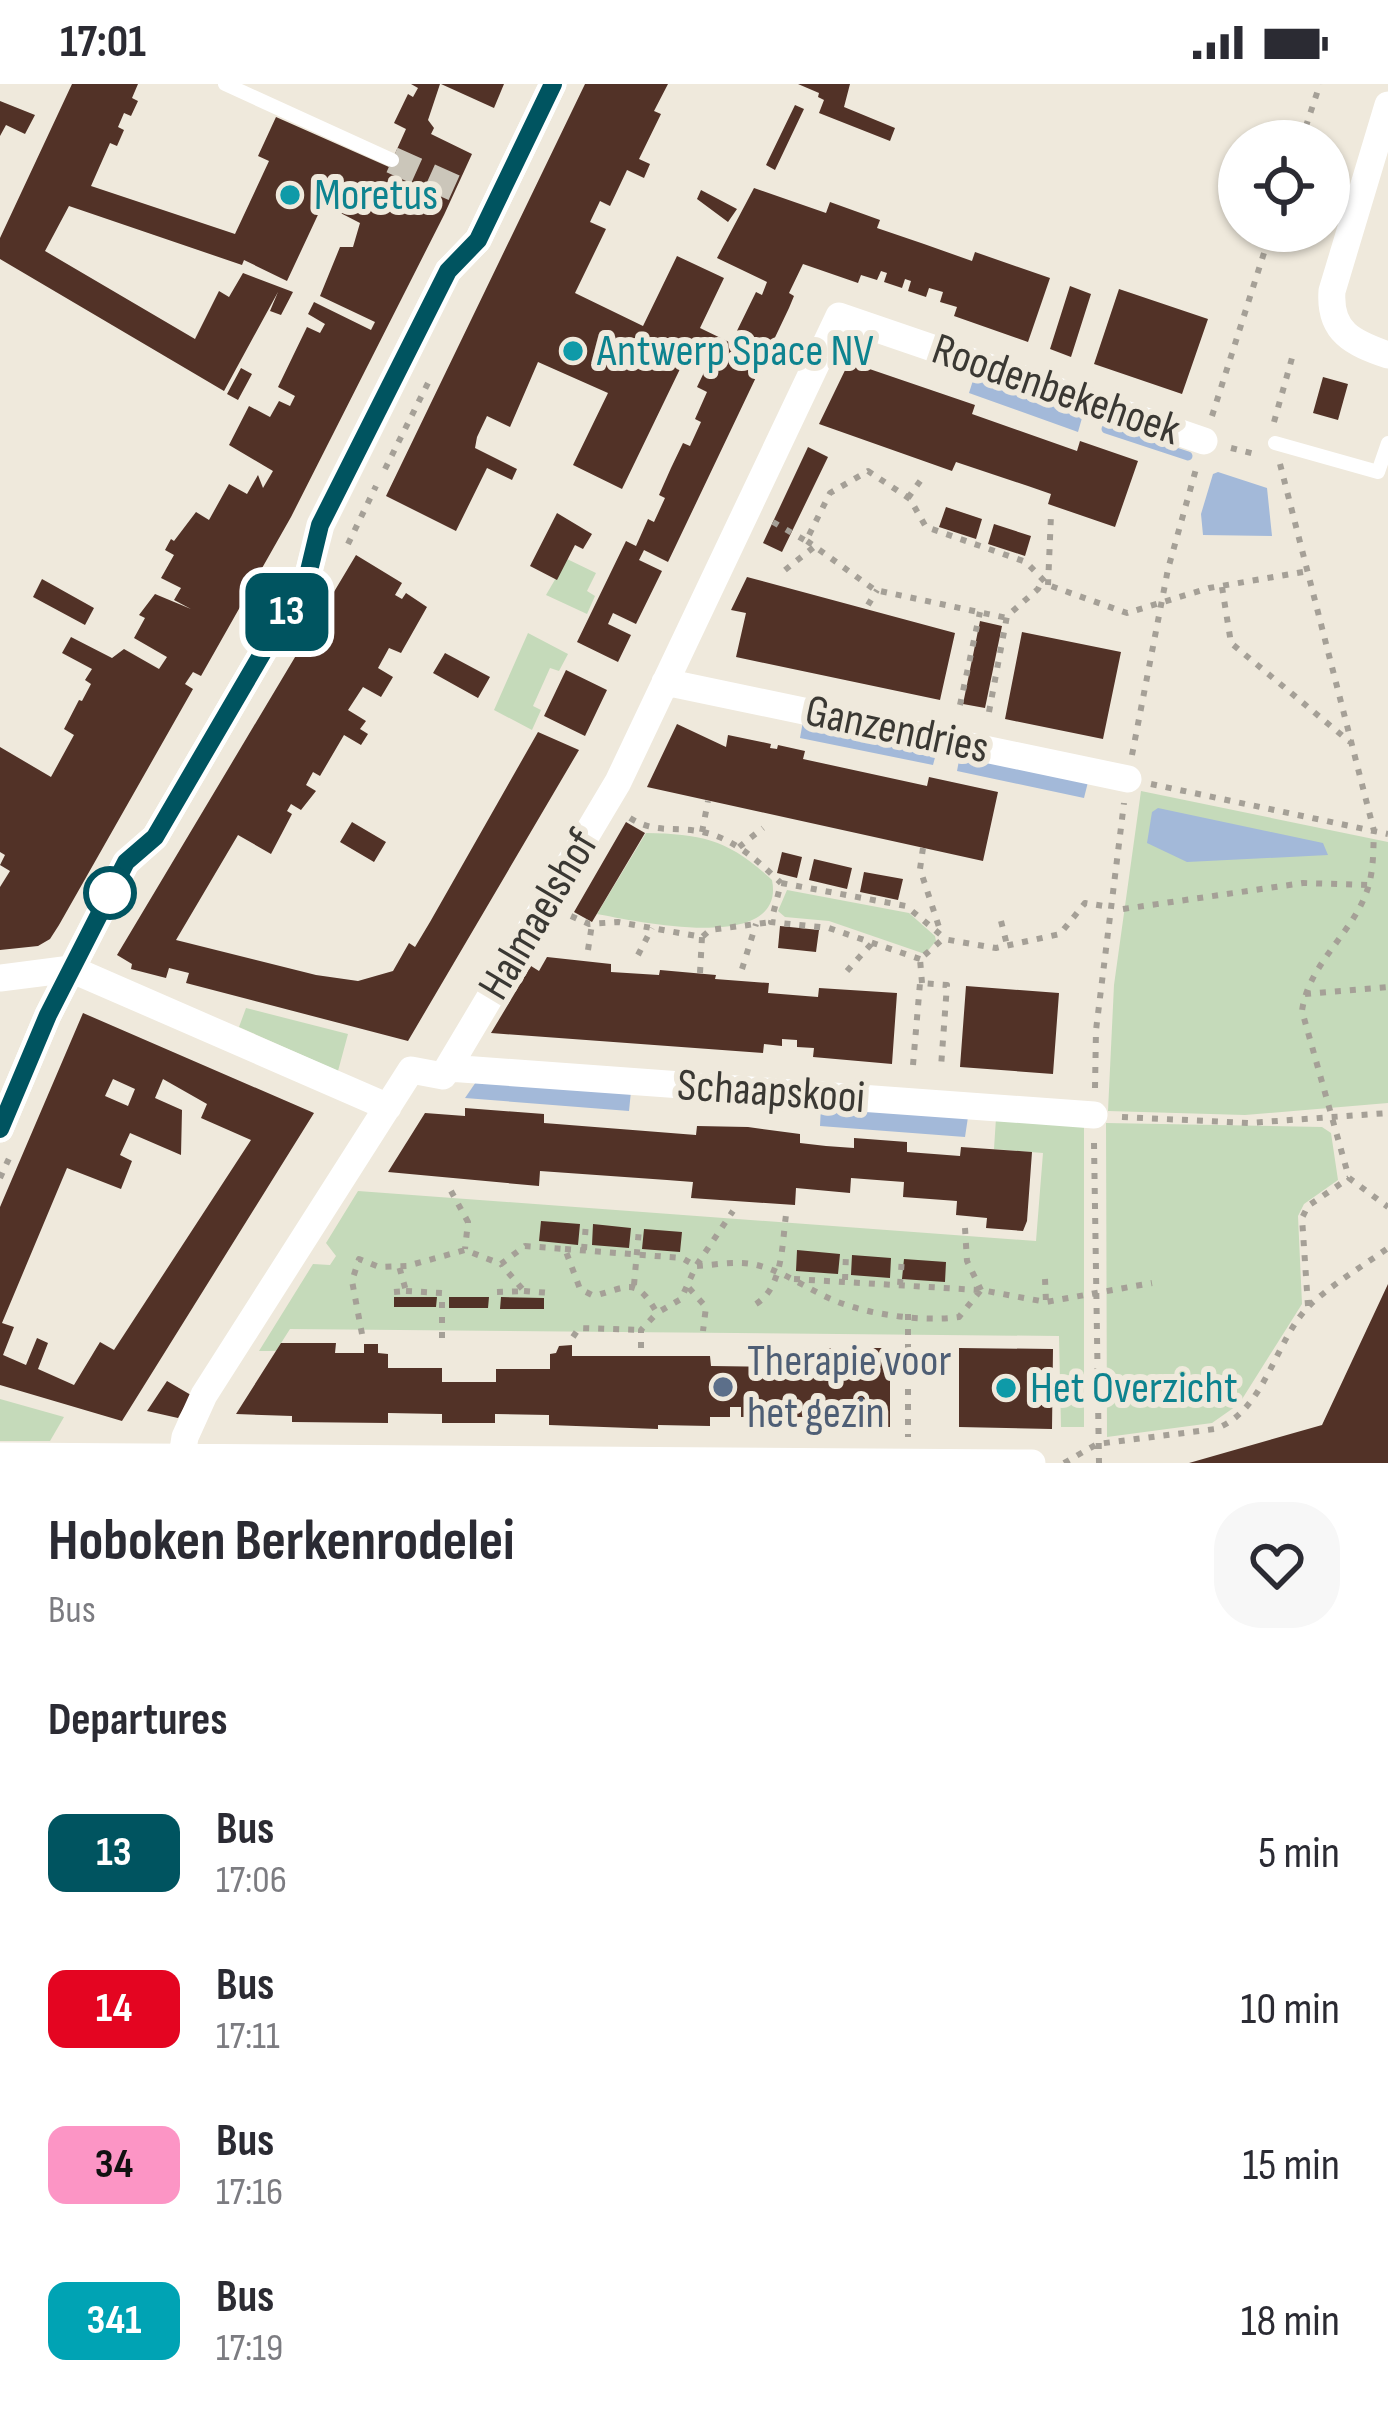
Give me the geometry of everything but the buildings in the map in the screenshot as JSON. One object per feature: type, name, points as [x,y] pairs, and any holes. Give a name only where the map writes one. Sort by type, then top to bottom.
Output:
[{"type":"street","points":[[0,1129],[71,969],[126,862],[163,826],[308,575],[320,525],[448,271],[478,240],[553,84]]},
{"type":"street","points":[[1388,105],[1330,310],[1345,333],[1388,355]]},
{"type":"street","name":"Roodenbekehoek","points":[[839,316],[1204,441]]},
{"type":"street","name":"Halmaelshof","points":[[448,1068],[617,782],[839,316]]},
{"type":"street","name":"Ganzendries","points":[[665,682],[1128,779]]},
{"type":"street","points":[[0,977],[71,969],[388,1107]]},
{"type":"street","points":[[182,1456],[185,1437],[204,1395],[411,1070],[443,1076],[448,1068]]},
{"type":"street","name":"Schaapskooi","points":[[448,1068],[1094,1115]]},
{"type":"street","points":[[0,1456],[1032,1463]]},
{"type":"lane","points":[[225,84],[392,160]]},
{"type":"lane","points":[[1275,442],[1378,472],[1388,443]]},
{"type":"path","points":[[1308,120],[1320,84]]},
{"type":"path","points":[[1260,456],[1204,441],[1264,252]]},
{"type":"path","points":[[1280,399],[1292,358]]},
{"type":"path","points":[[1279,460],[1374,831],[1364,900],[1305,994],[1302,1011],[1348,1178],[1388,1207]]},
{"type":"path","points":[[806,541],[830,493],[868,471],[908,498],[926,527],[1026,562],[1045,583],[1126,613],[1222,587],[1309,572]]},
{"type":"path","points":[[908,498],[923,477]]},
{"type":"path","points":[[989,712],[1006,618],[1045,583],[1051,515]]},
{"type":"path","points":[[773,522],[877,590],[1006,618]]},
{"type":"path","points":[[784,570],[814,547]]},
{"type":"path","points":[[1222,587],[1232,643],[1353,745]]},
{"type":"path","points":[[868,605],[877,590]]},
{"type":"path","points":[[960,705],[980,612]]},
{"type":"path","points":[[1128,779],[1388,834]]},
{"type":"path","points":[[702,832],[708,801]]},
{"type":"path","points":[[629,817],[647,829],[702,832],[740,847],[781,883],[906,906],[942,937],[988,947],[1060,934],[1085,903],[1110,907]]},
{"type":"path","points":[[740,847],[764,828]]},
{"type":"path","points":[[923,848],[920,869],[942,937]]},
{"type":"path","points":[[771,922],[781,883]]},
{"type":"path","points":[[1123,909],[1303,884],[1369,886]]},
{"type":"path","points":[[571,916],[592,924],[618,922],[702,937]]},
{"type":"path","points":[[1000,921],[1007,945]]},
{"type":"path","points":[[700,973],[702,937],[710,930],[771,922],[829,928],[920,959]]},
{"type":"path","points":[[588,950],[592,924]]},
{"type":"path","points":[[742,969],[756,924]]},
{"type":"path","points":[[638,955],[652,928]]},
{"type":"path","points":[[913,1065],[920,959],[942,937]]},
{"type":"path","points":[[847,971],[873,942]]},
{"type":"path","points":[[922,983],[947,986],[941,1066]]},
{"type":"path","points":[[1305,994],[1388,987]]},
{"type":"path","points":[[1099,1463],[1094,1115],[1229,1122],[1334,1120],[1388,1113]]},
{"type":"path","points":[[1308,1306],[1304,1211],[1348,1178]]},
{"type":"path","points":[[451,1191],[468,1222],[465,1250]]},
{"type":"path","points":[[641,1348],[641,1330],[656,1313],[681,1299],[696,1265],[733,1211]]},
{"type":"path","points":[[756,1304],[767,1297],[778,1272],[786,1214]]},
{"type":"path","points":[[584,1251],[586,1223]]},
{"type":"path","points":[[965,1228],[967,1262],[981,1290]]},
{"type":"path","points":[[634,1285],[639,1229]]},
{"type":"path","points":[[502,1264],[525,1246],[682,1258],[696,1265],[752,1264],[837,1302],[940,1319],[958,1317],[981,1290]]},
{"type":"path","points":[[1064,1463],[1097,1444],[1215,1429],[1232,1421],[1308,1306],[1388,1248]]},
{"type":"path","points":[[565,1249],[580,1289],[594,1297],[634,1285],[643,1289],[656,1313]]},
{"type":"path","points":[[362,1334],[352,1281],[359,1259],[379,1267],[399,1266],[465,1250],[502,1264],[524,1291]]},
{"type":"path","points":[[845,1281],[846,1254]]},
{"type":"path","points":[[900,1285],[902,1258]]},
{"type":"path","points":[[399,1266],[406,1292]]},
{"type":"path","points":[[791,1279],[981,1290],[1046,1302],[1152,1283]]},
{"type":"path","points":[[1046,1279],[1046,1302]]},
{"type":"path","points":[[689,1288],[706,1306],[703,1331]]},
{"type":"path","points":[[394,1292],[442,1293],[442,1343]]},
{"type":"path","points":[[497,1292],[550,1293]]},
{"type":"path","points":[[908,1315],[908,1427]]},
{"type":"path","points":[[573,1337],[579,1328],[641,1330]]},
{"type":"green space","points":[[567,559],[596,573],[587,591],[595,596],[587,614],[546,595]]},
{"type":"green space","points":[[528,633],[568,654],[559,671],[550,668],[533,706],[541,710],[532,730],[494,710]]},
{"type":"green space","points":[[1141,791],[1388,842],[1388,1103],[1245,1115],[1108,1111],[1114,985]]},
{"type":"green space","points":[[646,833],[684,835],[729,848],[772,880],[770,903],[756,918],[704,928],[597,914]]},
{"type":"green space","points":[[787,890],[909,913],[936,941],[925,954],[829,921],[785,917],[778,911]]},
{"type":"green space","points":[[246,1008],[348,1034],[338,1071],[239,1027]]},
{"type":"green space","points":[[996,1118],[1084,1125],[1084,1427],[1061,1427],[1059,1336],[290,1329],[276,1351],[259,1351],[313,1264],[330,1265],[336,1256],[326,1243],[358,1191],[1036,1241],[1043,1153],[994,1149]]},
{"type":"green space","points":[[1106,1123],[1322,1127],[1331,1133],[1338,1180],[1304,1204],[1298,1216],[1302,1304],[1239,1404],[1212,1423],[1107,1437]]},
{"type":"green space","points":[[0,1399],[64,1417],[50,1441],[0,1441]]},
{"type":"water","points":[[975,374],[1084,411],[1078,432],[969,393]]},
{"type":"water","points":[[1213,474],[1267,488],[1272,536],[1203,535],[1201,514]]},
{"type":"water","points":[[803,721],[937,750],[933,765],[800,738]]},
{"type":"water","points":[[960,755],[1088,782],[1084,798],[957,771]]},
{"type":"water","points":[[1158,808],[1323,843],[1328,855],[1187,862],[1147,843],[1152,812]]},
{"type":"water","points":[[478,1079],[631,1091],[629,1111],[465,1098]]},
{"type":"water","points":[[821,1106],[968,1117],[965,1137],[820,1126]]},
{"type":"waterway","points":[[1106,429],[1188,456]]},
{"type":"tunnel","points":[[392,160],[457,189]]},
{"type":"bus line","name":"13","points":[[0,1129],[48,1015],[126,862],[155,837],[170,814],[308,575],[320,525],[448,271],[478,240],[553,84]]},
{"type":"place","name":"Moretus","points":[[290,195]]},
{"type":"place","name":"Antwerp Space NV","points":[[573,351]]},
{"type":"place","name":"Therapie voor het gezin","points":[[723,1387]]},
{"type":"place","name":"Het Overzicht","points":[[1006,1388]]}]
